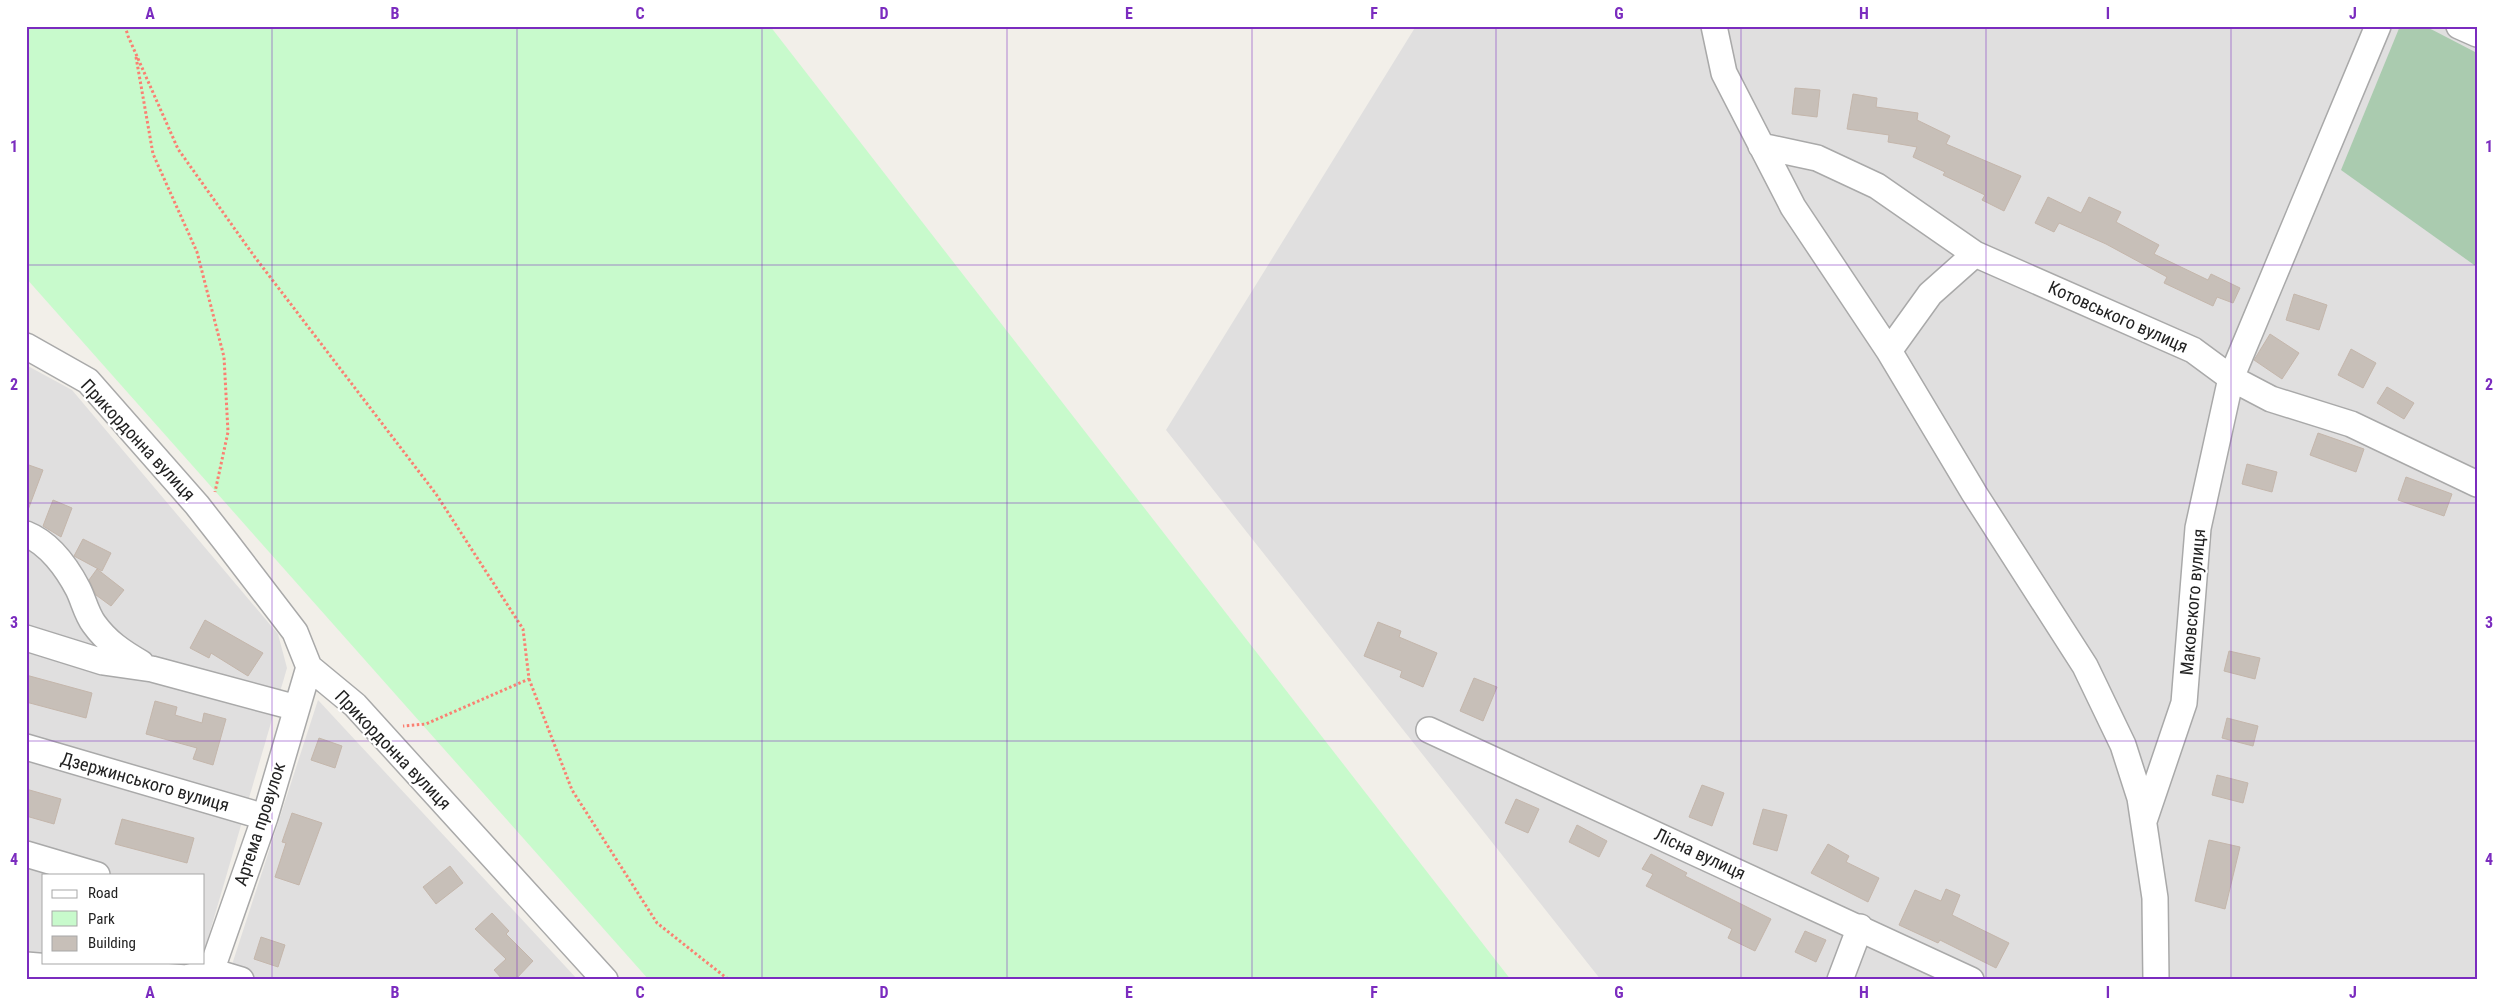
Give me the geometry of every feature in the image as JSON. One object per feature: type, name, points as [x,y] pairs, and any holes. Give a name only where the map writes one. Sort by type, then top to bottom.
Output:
[{"type":"street","points":[[1714,26],[1724,73],[1793,207],[1889,351],[1974,493],[2085,666],[2123,745],[2140,798],[2155,898],[2156,980]]},
{"type":"street","name":"Маковского вулиця","points":[[2144,822],[2184,703],[2198,528],[2231,378],[2378,26]]},
{"type":"street","points":[[2459,26],[2477,34]]},
{"type":"street","name":"Котовського вулиця","points":[[1761,146],[1817,158],[1877,186],[1975,254],[2194,350],[2231,378],[2272,399],[2351,424],[2477,484]]},
{"type":"street","points":[[1889,351],[1930,294],[1975,254]]},
{"type":"street","name":"Прикордонна вулиця","points":[[26,346],[88,381],[197,505],[295,632],[309,667],[355,705],[605,980]]},
{"type":"street","points":[[26,534],[36,538],[57,558],[78,588],[94,624],[115,648],[152,669]]},
{"type":"street","points":[[26,638],[103,662],[152,669],[297,708]]},
{"type":"street","name":"Артема провулок","points":[[208,970],[265,817],[309,667]]},
{"type":"street","name":"Лісна вулиця","points":[[1429,730],[1860,927],[1971,980]]},
{"type":"street","name":"Дзержинського вулиця","points":[[26,747],[265,817]]},
{"type":"street","points":[[26,854],[94,874]]},
{"type":"street","points":[[1840,980],[1860,927]]},
{"type":"street","points":[[26,964],[186,978],[208,970],[241,980]]},
{"type":"path","points":[[125,26],[178,149],[254,256],[436,494],[523,629],[529,680],[572,790],[657,924],[729,980]]},
{"type":"path","points":[[135,52],[153,154],[197,252],[224,357],[228,432],[215,491],[217,499]]},
{"type":"path","points":[[377,729],[426,724],[529,680]]},
{"type":"shaded area","points":[[1416,26],[2477,26],[2477,980],[1601,980],[1166,430]]},
{"type":"shaded area","points":[[26,365],[72,390],[278,634],[287,668],[205,949],[205,874],[42,874],[42,964],[200,964],[196,980],[26,980]]},
{"type":"shaded area","points":[[318,700],[578,980],[227,980]]},
{"type":"green space","points":[[26,26],[770,26],[1511,980],[649,980],[26,278]]},
{"type":"green space","points":[[2400,26],[2425,26],[2477,53],[2477,267],[2341,170]]},
{"type":"building","points":[[1795,88],[1820,90],[1817,117],[1792,114]]},
{"type":"building","points":[[1853,94],[1877,98],[1876,107],[1918,113],[1917,120],[1950,136],[1946,144],[2021,176],[2004,211],[1982,200],[1985,195],[1943,175],[1945,172],[1913,157],[1917,147],[1888,142],[1889,135],[1847,129]]},
{"type":"building","points":[[2048,197],[2081,213],[2089,197],[2121,212],[2116,222],[2159,245],[2154,254],[2208,280],[2211,274],[2240,288],[2233,303],[2217,297],[2213,306],[2164,283],[2167,277],[2106,244],[2059,223],[2054,232],[2035,223]]},
{"type":"building","points":[[2294,294],[2327,305],[2319,330],[2286,320]]},
{"type":"building","points":[[2270,334],[2299,353],[2282,379],[2254,360]]},
{"type":"building","points":[[2351,349],[2376,363],[2363,388],[2338,375]]},
{"type":"building","points":[[2387,387],[2414,403],[2404,419],[2377,403]]},
{"type":"building","points":[[2318,433],[2364,449],[2356,472],[2310,455]]},
{"type":"building","points":[[26,464],[43,470],[28,510],[26,510]]},
{"type":"building","points":[[2247,464],[2277,472],[2272,492],[2242,484]]},
{"type":"building","points":[[2406,477],[2452,494],[2444,516],[2398,500]]},
{"type":"building","points":[[53,500],[72,508],[61,537],[43,526]]},
{"type":"building","points":[[83,539],[111,553],[102,571],[74,556]]},
{"type":"building","points":[[97,569],[124,590],[111,606],[96,595],[89,580]]},
{"type":"building","points":[[205,620],[263,653],[248,676],[211,653],[209,658],[190,648]]},
{"type":"building","points":[[1378,622],[1401,631],[1399,637],[1437,653],[1423,687],[1400,677],[1402,671],[1364,656]]},
{"type":"building","points":[[2229,651],[2260,658],[2255,679],[2224,671]]},
{"type":"building","points":[[26,675],[92,693],[86,718],[26,702]]},
{"type":"building","points":[[1474,678],[1497,687],[1483,721],[1460,711]]},
{"type":"building","points":[[155,701],[177,707],[175,715],[202,723],[204,713],[226,719],[213,765],[193,759],[197,748],[146,734]]},
{"type":"building","points":[[2227,718],[2258,726],[2253,746],[2222,738]]},
{"type":"building","points":[[319,738],[342,746],[335,768],[311,760]]},
{"type":"building","points":[[2217,775],[2248,783],[2243,803],[2212,795]]},
{"type":"building","points":[[1702,785],[1724,793],[1712,826],[1689,817]]},
{"type":"building","points":[[26,789],[61,799],[54,824],[26,816]]},
{"type":"building","points":[[1516,799],[1539,809],[1528,833],[1505,823]]},
{"type":"building","points":[[1763,809],[1787,815],[1777,851],[1753,844]]},
{"type":"building","points":[[292,813],[322,823],[299,885],[275,877],[286,843],[282,842]]},
{"type":"building","points":[[122,819],[194,838],[187,863],[115,844]]},
{"type":"building","points":[[1577,825],[1607,841],[1599,857],[1569,842]]},
{"type":"building","points":[[2209,840],[2240,847],[2225,909],[2195,901]]},
{"type":"building","points":[[1828,844],[1849,856],[1846,862],[1879,878],[1868,902],[1811,873]]},
{"type":"building","points":[[1651,854],[1687,873],[1685,876],[1771,919],[1755,951],[1728,938],[1732,929],[1646,886],[1653,874],[1642,869]]},
{"type":"building","points":[[450,866],[463,883],[436,904],[423,887]]},
{"type":"building","points":[[1946,889],[1960,895],[1952,915],[2009,943],[1996,968],[1940,940],[1938,943],[1899,925],[1915,890],[1941,901]]},
{"type":"building","points":[[492,913],[509,931],[506,934],[533,961],[515,980],[503,980],[494,970],[506,959],[475,929]]},
{"type":"building","points":[[1805,931],[1826,940],[1816,962],[1795,952]]},
{"type":"building","points":[[261,937],[285,945],[278,967],[254,959]]}]
